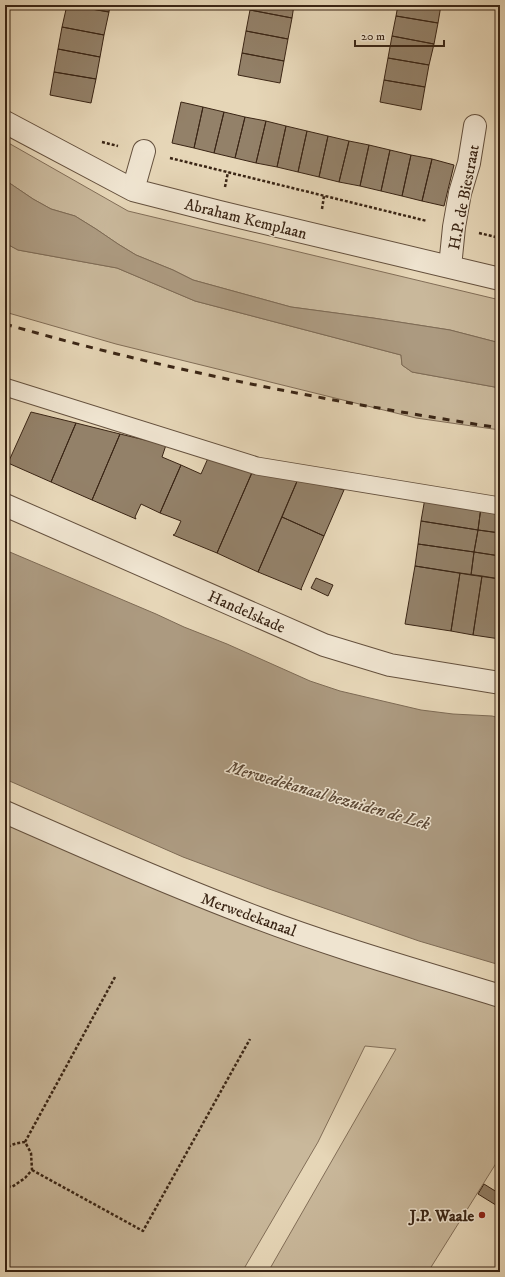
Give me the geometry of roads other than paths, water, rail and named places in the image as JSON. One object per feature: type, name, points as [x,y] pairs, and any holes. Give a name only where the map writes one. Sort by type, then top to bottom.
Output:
[{"type":"street","name":"Abraham Kemplaan","points":[[5,122],[133,190],[500,279]]},
{"type":"street","name":"H.P. de Biestraat","points":[[450,267],[454,227],[460,193],[469,163],[475,126]]},
{"type":"street","points":[[133,190],[144,151]]},
{"type":"street","name":"Handelskade","points":[[5,505],[324,645],[390,665],[500,683]]},
{"type":"street","name":"Merwedekanaal","points":[[5,812],[181,888],[260,919],[352,950],[500,996]]},
{"type":"lane","points":[[5,387],[257,466],[500,506]]},
{"type":"water","points":[[5,180],[51,209],[75,216],[136,255],[193,280],[291,307],[450,330],[500,343],[500,388],[412,372],[402,365],[401,355],[195,301],[117,268],[18,250],[5,243]]},
{"type":"water","name":"Merwedekanaal bezuiden de Lek","points":[[5,550],[227,644],[310,681],[340,691],[421,710],[500,718],[500,965],[419,941],[269,889],[183,857],[5,779]]},
{"type":"railway","points":[[5,324],[66,341],[189,371],[313,396],[500,428]]},
{"type":"place","name":"J.P. Waale","points":[[482,1215]]}]
